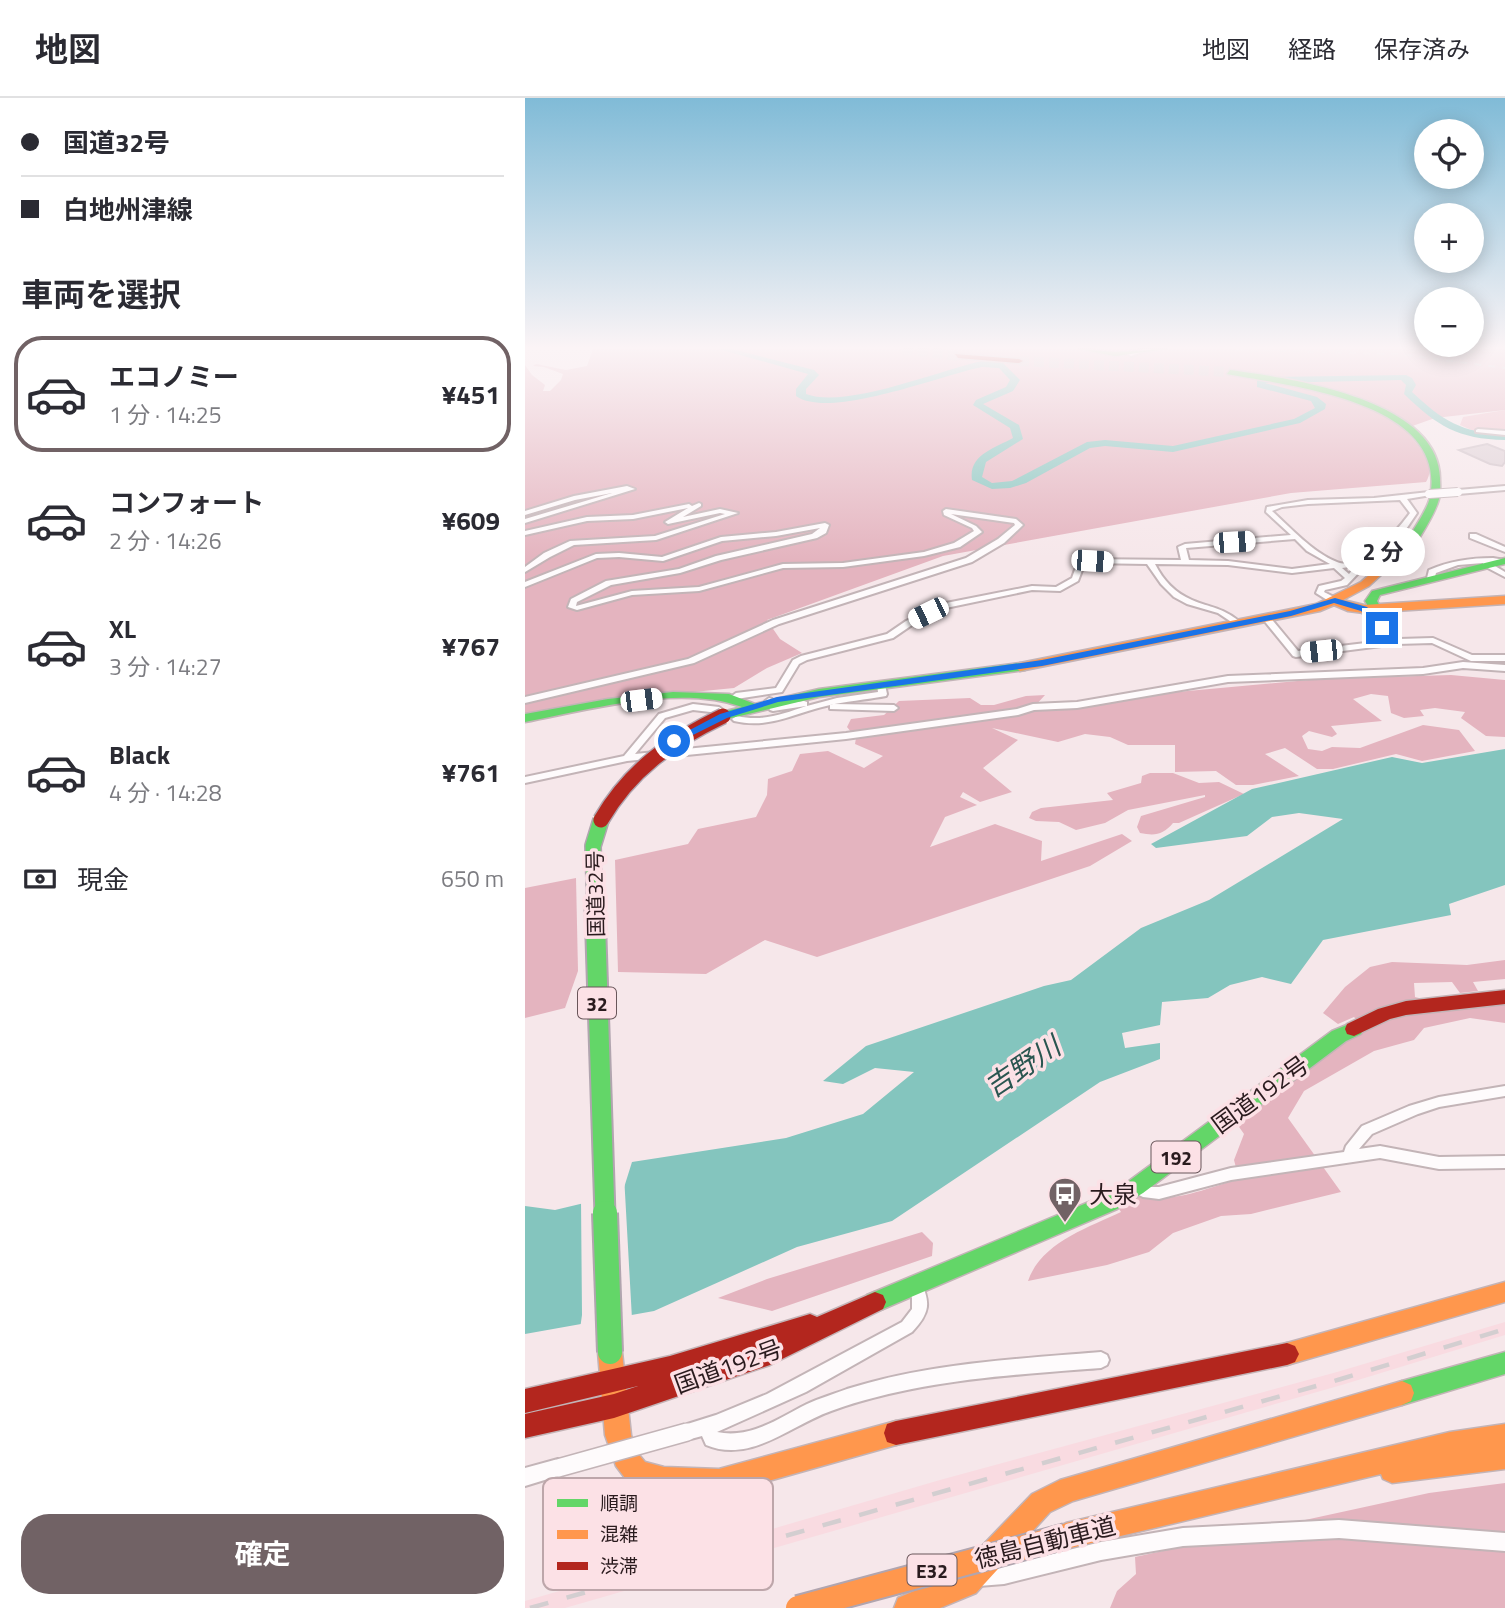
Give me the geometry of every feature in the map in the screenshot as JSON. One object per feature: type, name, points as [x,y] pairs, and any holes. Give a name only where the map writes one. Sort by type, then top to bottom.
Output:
[{"type":"main road","name":"国道32号","points":[[656,1478],[637,1473],[625,1457],[618,1435],[610,1352],[593,846],[601,818],[626,778],[667,745],[726,715],[769,701],[1042,663],[1266,618],[1335,601],[1355,590],[1410,543],[1436,506],[1443,488],[1442,470],[1429,445],[1398,419]]},
{"type":"main road","points":[[1370,608],[1376,593],[1501,562]]},
{"type":"main road","points":[[1335,601],[1352,608],[1370,608],[1505,600]]},
{"type":"main road","points":[[525,718],[669,697],[736,696],[745,699],[750,706]]},
{"type":"main road","name":"国道192号","points":[[614,1406],[771,1354],[838,1318],[1109,1203],[1136,1187],[1339,1036],[1384,1014],[1406,1008],[1505,998]]},
{"type":"main road","name":"国道32号","points":[[734,1478],[912,1429],[1244,1364],[1332,1343],[1505,1292]]},
{"type":"main road","name":"国道192号","points":[[612,1382],[838,1318]]},
{"type":"main road","points":[[908,1608],[950,1592],[973,1576],[1041,1503],[1069,1489],[1505,1363]]},
{"type":"main road","points":[[525,1401],[612,1382]]},
{"type":"main road","points":[[525,1426],[614,1406]]},
{"type":"main road","name":"徳島自動車道","points":[[798,1608],[1066,1536],[1450,1445],[1505,1437]]},
{"type":"main road","name":"徳島自動車道","points":[[1294,1482],[1505,1456]]},
{"type":"street","points":[[1478,431],[1505,433]]},
{"type":"street","points":[[1349,578],[1297,537],[1268,511],[1269,508],[1300,503],[1505,488]]},
{"type":"street","points":[[525,513],[575,498],[632,489],[525,521]]},
{"type":"street","points":[[1335,601],[1320,593],[1320,590],[1339,587],[1399,533],[1414,513],[1402,497]]},
{"type":"street","points":[[525,533],[587,519],[657,514],[692,505],[699,505],[668,522],[720,511],[735,513],[656,538],[573,543],[525,568]]},
{"type":"street","points":[[525,585],[596,556],[663,559],[721,539],[776,534],[825,525],[819,534],[796,541],[719,558],[680,571],[609,583],[574,601],[572,607],[577,608],[632,593],[699,589],[783,566],[843,565],[934,552],[957,545],[978,532],[974,527],[946,514],[946,511],[1016,521],[1019,524],[1001,541],[969,560],[776,622],[691,661],[525,700]]},
{"type":"street","points":[[1473,536],[1501,562]]},
{"type":"street","points":[[1185,561],[1182,547],[1185,546],[1297,537]]},
{"type":"street","points":[[736,696],[779,690],[796,662],[803,657],[890,636],[909,623],[944,606],[1032,588],[1057,589],[1075,579],[1081,564],[1086,561],[1185,561],[1292,570],[1363,563]]},
{"type":"street","points":[[1150,562],[1158,576],[1181,598],[1219,608],[1236,623]]},
{"type":"street","points":[[1370,608],[1397,642]]},
{"type":"street","points":[[1266,618],[1296,654],[1433,640],[1471,658],[1505,658]]},
{"type":"street","points":[[525,780],[627,758],[910,728],[1018,712],[1033,707],[1077,705],[1228,680],[1423,671],[1463,665],[1505,668]]},
{"type":"street","points":[[627,758],[644,741],[662,716],[693,707],[765,721],[820,705],[883,694],[881,685]]},
{"type":"street","points":[[769,701],[773,708],[821,702],[820,705]]},
{"type":"street","points":[[820,705],[894,708]]},
{"type":"street","points":[[1352,1155],[1351,1150],[1367,1130],[1380,1124],[1439,1102],[1505,1091]]},
{"type":"street","points":[[1136,1187],[1159,1193],[1231,1174],[1380,1152],[1439,1163],[1505,1163]]},
{"type":"street","points":[[525,1477],[707,1427],[764,1404],[907,1327],[919,1314],[922,1303],[915,1284]]},
{"type":"street","points":[[707,1427],[712,1439],[723,1443],[751,1439],[825,1405],[893,1384],[940,1375],[1101,1360]]},
{"type":"street","points":[[973,1576],[1004,1575],[1101,1551],[1183,1537],[1339,1529],[1505,1542]]},
{"type":"shaded area","points":[[525,419],[1431,419],[1404,429],[1427,461],[1429,475],[1426,482],[1291,493],[943,556],[767,620],[780,639],[802,653],[767,668],[734,688],[663,695],[525,716]]},
{"type":"shaded area","points":[[1462,419],[1505,419],[1505,432],[1476,432],[1460,425]]},
{"type":"shaded area","points":[[1451,675],[1505,680],[1505,737],[1486,736],[1461,718],[1465,712],[1435,708],[1420,710],[1424,716],[1404,718],[1391,713],[1388,696],[1371,694],[1353,699],[1382,721],[1331,726],[1337,734],[1332,737],[1309,731],[1302,736],[1308,749],[1322,751],[1332,747],[1360,748],[1423,725],[1459,730],[1475,751],[1422,761],[1396,754],[1333,769],[1317,769],[1285,748],[1265,754],[1299,776],[1253,785],[1236,785],[1216,771],[1175,772],[1175,745],[1128,745],[1110,737],[1085,734],[1058,742],[992,728],[1018,740],[983,768],[1012,792],[980,802],[963,792],[960,797],[977,805],[945,817],[930,847],[995,824],[1042,841],[1041,861],[1122,834],[1132,841],[1090,866],[817,957],[765,940],[706,974],[618,972],[615,860],[688,844],[698,829],[756,817],[767,795],[768,779],[792,771],[800,754],[828,751],[864,768],[883,756],[855,744],[856,738],[847,727],[851,719],[884,715],[899,701],[970,698],[981,705],[994,705],[1026,696],[1045,695],[1034,707],[1102,705],[1177,692],[1319,679]]},
{"type":"shaded area","points":[[1150,773],[1173,773],[1199,783],[1219,782],[1244,794],[1179,823],[1173,823],[1166,830],[1154,834],[1140,833],[1137,827],[1141,816],[1205,795],[1128,810],[1105,823],[1076,830],[1059,822],[1029,818],[1032,812],[1041,808],[1113,800],[1107,793],[1141,783],[1142,776]]},
{"type":"shaded area","points":[[576,878],[578,971],[565,1008],[525,1018],[525,888]]},
{"type":"shaded area","points":[[1505,960],[1505,979],[1473,982],[1478,991],[1460,993],[1452,982],[1414,983],[1415,997],[1457,1007],[1505,1003],[1505,1023],[1470,1018],[1424,1028],[1414,1040],[1374,1051],[1304,1091],[1288,1118],[1341,1192],[1251,1214],[1221,1216],[1173,1233],[1149,1252],[1107,1265],[1028,1281],[1043,1256],[1067,1238],[1121,1212],[1116,1204],[1135,1192],[1160,1198],[1173,1197],[1239,1179],[1234,1160],[1244,1134],[1237,1124],[1364,1028],[1354,1017],[1338,1024],[1323,1013],[1345,987],[1370,967],[1392,962],[1467,965]]},
{"type":"shaded area","points":[[922,1232],[933,1243],[932,1256],[772,1311],[718,1298],[767,1279]]},
{"type":"shaded area","points":[[1505,1322],[1505,1335],[1345,1384],[773,1548],[773,1529],[940,1480],[1337,1372]]},
{"type":"shaded area","points":[[1505,1483],[1505,1608],[1110,1608],[1117,1591],[1136,1574],[1135,1557],[1429,1493]]},
{"type":"shaded area","points":[[563,1590],[628,1590],[565,1608],[525,1608],[525,1601]]},
{"type":"water","name":"吉野川","points":[[1505,749],[1505,885],[1449,904],[1451,915],[1323,940],[1291,984],[1262,977],[1230,985],[1208,998],[1162,1002],[1160,1025],[1122,1033],[1125,1048],[1160,1043],[1160,1059],[1100,1082],[892,1221],[797,1247],[654,1311],[525,1334],[525,1206],[555,1210],[622,1194],[632,1162],[786,1138],[863,1114],[914,1072],[875,1068],[843,1084],[823,1081],[866,1046],[1044,986],[1071,980],[1141,928],[1209,900],[1343,819],[1299,813],[1272,817],[1247,836],[1156,848],[1151,844],[1252,789],[1392,757],[1422,763]]},
{"type":"pier","points":[[624,1175],[632,1319],[580,1329],[581,1200],[619,1191]]},
{"type":"building","points":[[1487,444],[1505,451],[1505,462],[1502,466],[1490,464],[1459,450]]},
{"type":"waterway","points":[[1002,419],[1015,427],[1018,439],[991,452],[981,461],[976,478],[992,486],[1022,481],[1087,445],[1105,443],[1173,449],[1300,419]]},
{"type":"waterway","points":[[1438,419],[1462,432],[1505,437]]},
{"type":"railway","points":[[773,1539],[1341,1379],[1505,1329]]},
{"type":"railway","points":[[530,1608],[594,1590]]},
{"type":"traffic: fast","points":[[1394,419],[1417,436],[1435,464],[1435,498],[1413,540]]},
{"type":"traffic: fast","points":[[1375,608],[1371,601],[1376,593],[1505,561]]},
{"type":"traffic: fast","points":[[723,716],[819,693],[1020,667]]},
{"type":"traffic: fast","points":[[525,718],[641,698],[673,696],[729,698],[750,706]]},
{"type":"traffic: fast","points":[[601,820],[593,846],[610,1352]]},
{"type":"traffic: fast","points":[[875,1302],[1109,1203],[1136,1187],[1339,1036],[1354,1029]]},
{"type":"traffic: fast","points":[[1402,1393],[1505,1363]]},
{"type":"traffic: slow","points":[[1020,667],[1320,607],[1365,584],[1413,540]]},
{"type":"traffic: slow","points":[[1335,601],[1352,608],[1364,609],[1505,600]]},
{"type":"traffic: slow","points":[[1287,1354],[1505,1292]]},
{"type":"traffic: slow","points":[[610,1352],[618,1435],[625,1457],[637,1473],[656,1478]]},
{"type":"traffic: slow","points":[[908,1608],[966,1583],[1041,1503],[1069,1489],[1402,1393]]},
{"type":"traffic: slow","points":[[733,1478],[896,1433]]},
{"type":"traffic: slow","points":[[1066,1536],[1450,1445],[1505,1437]]},
{"type":"traffic: slow","points":[[1392,1470],[1505,1456]]},
{"type":"traffic: slow","points":[[798,1608],[1066,1536]]},
{"type":"traffic: jam","points":[[601,820],[624,785],[653,758],[686,735],[723,716]]},
{"type":"traffic: jam","points":[[1354,1029],[1384,1014],[1406,1008],[1505,997]]},
{"type":"traffic: jam","points":[[525,1426],[614,1406],[770,1354],[875,1302]]},
{"type":"traffic: jam","points":[[525,1401],[670,1367],[810,1325]]},
{"type":"traffic: jam","points":[[896,1433],[1287,1354]]},
{"type":"place","name":"大泉","points":[[1065,1224]]},
{"type":"route","points":[[674,741],[723,716],[777,699],[1042,663],[1291,613],[1335,601],[1352,608],[1364,609],[1382,628]]}]
